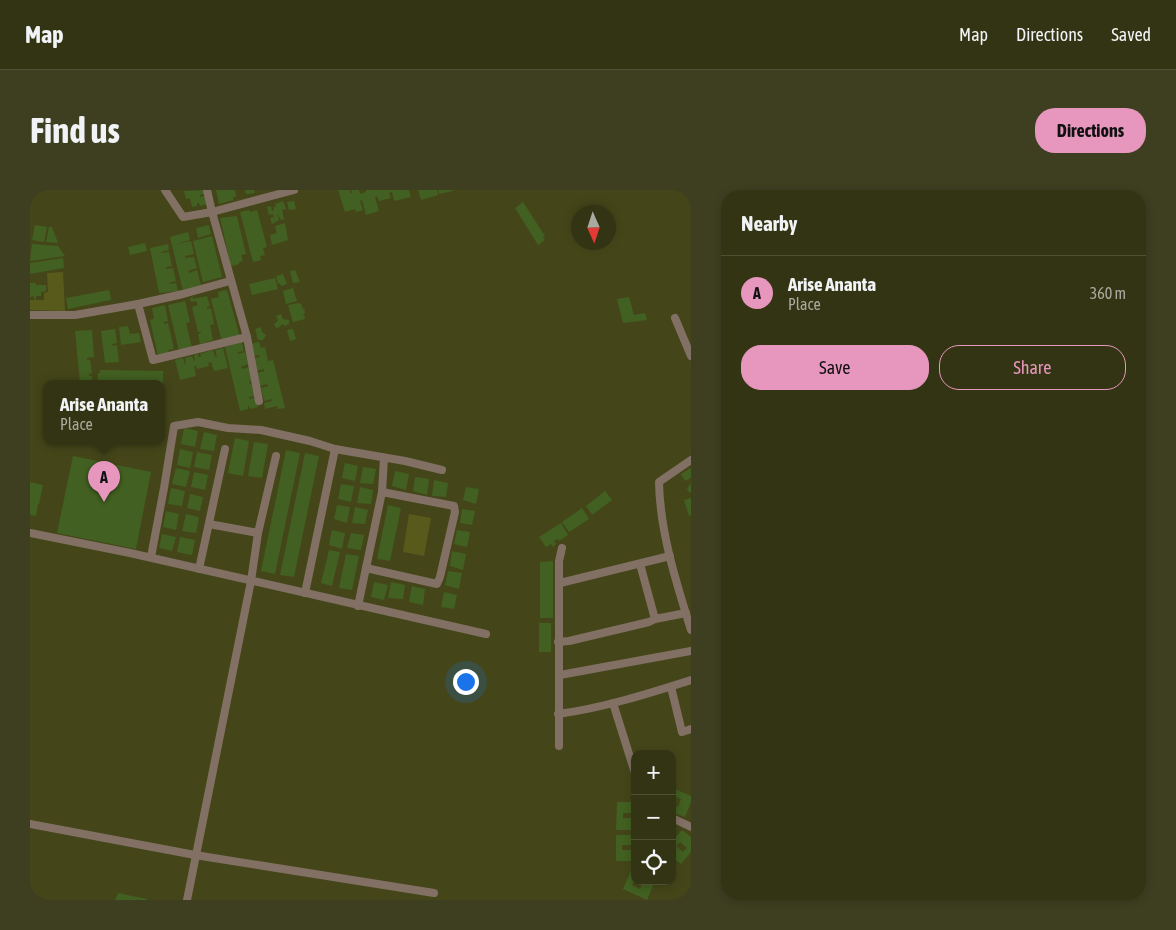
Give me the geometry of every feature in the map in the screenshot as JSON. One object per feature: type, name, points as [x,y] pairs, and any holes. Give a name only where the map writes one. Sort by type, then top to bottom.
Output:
[{"type":"street","points":[[165,190],[183,217],[212,212],[262,194],[294,190]]},
{"type":"street","points":[[207,190],[230,281],[247,338],[259,401]]},
{"type":"street","points":[[30,315],[76,315],[138,304],[230,281]]},
{"type":"street","points":[[138,304],[153,360],[247,338]]},
{"type":"street","points":[[674,318],[691,356]]},
{"type":"street","points":[[150,557],[174,426],[198,422],[228,428],[261,430],[310,441],[335,449],[405,461],[442,470]]},
{"type":"street","points":[[199,569],[225,449]]},
{"type":"street","points":[[305,593],[335,449]]},
{"type":"street","points":[[187,900],[251,581],[258,533],[276,456]]},
{"type":"street","points":[[358,606],[382,492],[384,458]]},
{"type":"street","points":[[691,460],[659,482],[659,504],[670,556],[691,630]]},
{"type":"street","points":[[366,568],[437,584],[454,512],[454,506],[382,492]]},
{"type":"street","points":[[209,524],[258,533]]},
{"type":"street","points":[[30,533],[150,557],[486,634]]},
{"type":"street","points":[[558,746],[558,681],[560,675],[558,642],[559,561],[562,548]]},
{"type":"street","points":[[560,583],[670,556]]},
{"type":"street","points":[[640,564],[655,619]]},
{"type":"street","points":[[558,642],[686,613]]},
{"type":"street","points":[[560,675],[691,651]]},
{"type":"street","points":[[558,714],[584,711],[613,704],[691,680]]},
{"type":"street","points":[[671,687],[682,732],[691,729]]},
{"type":"street","points":[[613,704],[631,760]]},
{"type":"street","points":[[676,820],[691,827]]},
{"type":"street","points":[[30,824],[195,855],[434,893]]},
{"type":"shaded area","points":[[63,272],[65,311],[30,310],[30,300],[44,300],[44,293],[48,292],[47,273]]},
{"type":"shaded area","points":[[409,514],[431,518],[424,556],[403,552]]},
{"type":"building","points":[[205,190],[206,194],[200,195],[200,197],[206,195],[208,204],[200,206],[197,203],[197,206],[192,207],[190,198],[186,199],[184,191]]},
{"type":"building","points":[[216,190],[235,190],[236,197],[233,197],[233,200],[219,204]]},
{"type":"building","points":[[245,190],[254,190],[255,193],[246,194]]},
{"type":"building","points":[[338,190],[350,190],[350,193],[352,193],[351,190],[359,190],[360,194],[366,192],[366,190],[409,190],[411,197],[394,201],[392,192],[389,193],[391,198],[379,201],[377,196],[375,197],[379,211],[366,215],[362,200],[360,201],[363,210],[356,212],[355,209],[345,212]]},
{"type":"building","points":[[418,190],[437,190],[438,195],[421,200]]},
{"type":"building","points":[[438,190],[453,190],[453,191],[439,194]]},
{"type":"building","points":[[283,201],[286,209],[282,210],[284,219],[281,220],[277,213],[279,220],[272,224],[270,218],[274,217],[273,214],[269,215],[267,207],[271,206],[272,211],[274,210],[273,207],[276,207],[275,204]]},
{"type":"building","points":[[294,201],[296,209],[289,210],[287,202]]},
{"type":"building","points":[[523,202],[545,236],[543,237],[545,240],[538,245],[515,208]]},
{"type":"building","points":[[249,210],[250,212],[257,210],[267,247],[263,248],[265,255],[260,256],[261,260],[253,262],[240,212]]},
{"type":"building","points":[[237,216],[246,254],[241,255],[243,261],[231,266],[220,218]]},
{"type":"building","points":[[285,223],[288,240],[272,245],[270,235],[277,233],[275,226]]},
{"type":"building","points":[[35,225],[47,227],[44,242],[32,240]]},
{"type":"building","points":[[209,225],[211,234],[198,238],[196,228]]},
{"type":"building","points":[[49,227],[52,227],[58,243],[46,242]]},
{"type":"building","points":[[188,232],[190,240],[175,244],[191,241],[194,254],[185,256],[185,258],[194,257],[197,268],[188,271],[189,273],[197,270],[201,285],[183,291],[170,237]]},
{"type":"building","points":[[212,236],[222,277],[203,282],[193,241]]},
{"type":"building","points":[[145,243],[147,251],[130,255],[128,247]]},
{"type":"building","points":[[32,244],[58,246],[65,256],[30,261]]},
{"type":"building","points":[[168,244],[169,250],[161,252],[169,252],[172,266],[166,267],[166,269],[173,268],[176,281],[169,284],[176,283],[178,291],[159,293],[150,248]]},
{"type":"building","points":[[63,258],[64,268],[30,274],[30,263]]},
{"type":"building","points":[[295,270],[300,282],[293,283],[290,271]]},
{"type":"building","points":[[283,274],[287,284],[281,286],[280,283],[278,284],[276,276]]},
{"type":"building","points":[[275,278],[278,289],[252,295],[249,284]]},
{"type":"building","points":[[30,283],[36,283],[36,287],[37,285],[46,285],[46,291],[41,292],[41,296],[36,296],[36,299],[34,299],[34,296],[30,297]]},
{"type":"building","points":[[293,288],[297,301],[286,304],[283,291]]},
{"type":"building","points":[[109,290],[111,300],[68,309],[66,298]]},
{"type":"building","points":[[227,290],[240,337],[222,342],[211,299],[219,297],[218,292]]},
{"type":"building","points":[[207,296],[210,306],[207,309],[211,308],[214,324],[210,325],[213,340],[200,344],[198,334],[201,332],[198,332],[192,307],[198,305],[196,301],[191,302],[190,298]]},
{"type":"building","points":[[629,297],[634,315],[645,313],[647,320],[623,323],[617,299]]},
{"type":"building","points":[[185,301],[190,322],[186,323],[192,348],[179,351],[168,305]]},
{"type":"building","points":[[299,303],[304,308],[305,313],[300,316],[304,314],[305,319],[293,322],[288,305]]},
{"type":"building","points":[[165,305],[168,321],[164,322],[164,324],[168,323],[174,349],[168,350],[169,353],[158,356],[150,320],[154,319],[152,308]]},
{"type":"building","points":[[281,314],[283,319],[289,320],[289,324],[285,326],[282,324],[276,328],[274,324],[278,321],[276,316]]},
{"type":"building","points":[[128,326],[130,334],[139,333],[141,342],[121,345],[119,327]]},
{"type":"building","points":[[261,327],[262,332],[266,335],[263,340],[258,340],[255,329]]},
{"type":"building","points":[[115,329],[117,343],[112,344],[113,346],[117,345],[119,362],[105,363],[101,331]]},
{"type":"building","points":[[293,329],[296,339],[290,341],[287,330]]},
{"type":"building","points":[[92,330],[94,357],[87,358],[87,360],[90,360],[92,373],[89,376],[92,376],[93,380],[80,380],[75,331]]},
{"type":"building","points":[[242,342],[244,351],[238,352],[238,354],[245,352],[248,364],[241,367],[242,369],[249,367],[252,381],[249,382],[253,384],[256,396],[249,397],[250,399],[256,397],[258,407],[250,409],[248,406],[248,409],[240,411],[225,347]]},
{"type":"building","points":[[259,342],[261,348],[265,347],[268,361],[273,360],[285,408],[277,409],[277,406],[265,409],[264,403],[272,401],[272,399],[264,401],[261,388],[268,386],[267,384],[260,386],[257,373],[264,371],[264,369],[256,371],[253,358],[260,357],[259,355],[253,356],[250,344]]},
{"type":"building","points":[[223,348],[228,368],[214,371],[211,362],[208,363],[209,366],[197,369],[194,366],[196,376],[180,380],[175,360],[183,358],[186,364],[185,358],[192,356],[195,361],[194,355],[198,354],[201,357],[200,354],[213,350],[215,357],[217,356],[215,350]]},
{"type":"building","points":[[100,370],[163,371],[163,380],[97,380],[98,373],[100,373]]},
{"type":"building","points":[[184,428],[198,431],[195,447],[181,444]]},
{"type":"building","points":[[204,432],[217,435],[214,451],[200,449]]},
{"type":"building","points":[[235,438],[249,441],[243,476],[228,473]]},
{"type":"building","points":[[254,442],[268,444],[262,478],[248,476]]},
{"type":"building","points":[[180,449],[193,452],[190,468],[177,465]]},
{"type":"building","points":[[286,450],[300,453],[275,574],[261,571]]},
{"type":"building","points":[[197,452],[212,455],[209,470],[194,467]]},
{"type":"building","points":[[305,453],[319,456],[294,577],[280,575]]},
{"type":"building","points":[[73,456],[151,472],[136,549],[57,533]]},
{"type":"building","points":[[345,463],[358,466],[355,481],[342,478]]},
{"type":"building","points":[[363,467],[376,469],[373,484],[360,483]]},
{"type":"building","points":[[176,468],[190,471],[186,487],[172,484]]},
{"type":"building","points":[[691,468],[691,478],[685,481],[681,474]]},
{"type":"building","points":[[395,471],[409,474],[406,490],[392,486]]},
{"type":"building","points":[[194,472],[208,475],[205,490],[191,487]]},
{"type":"building","points":[[415,477],[429,479],[427,495],[413,491]]},
{"type":"building","points":[[434,480],[448,483],[446,497],[432,496]]},
{"type":"building","points":[[30,482],[43,485],[36,516],[30,515]]},
{"type":"building","points":[[691,483],[691,492],[690,493],[687,489]]},
{"type":"building","points":[[341,484],[354,486],[351,502],[338,499]]},
{"type":"building","points":[[360,487],[373,490],[371,504],[357,503]]},
{"type":"building","points":[[466,487],[479,489],[476,504],[463,500]]},
{"type":"building","points":[[171,488],[185,491],[182,506],[168,504]]},
{"type":"building","points":[[605,491],[612,500],[592,515],[586,506]]},
{"type":"building","points":[[190,494],[203,497],[200,511],[187,508]]},
{"type":"building","points":[[691,498],[691,515],[689,516],[684,500]]},
{"type":"building","points":[[337,505],[350,507],[347,523],[334,519]]},
{"type":"building","points":[[388,505],[401,508],[390,561],[377,559]]},
{"type":"building","points":[[355,507],[368,510],[365,524],[352,523]]},
{"type":"building","points":[[582,508],[589,519],[569,532],[562,522]]},
{"type":"building","points":[[462,509],[475,511],[472,525],[460,523]]},
{"type":"building","points":[[166,511],[179,514],[176,530],[163,527]]},
{"type":"building","points":[[186,514],[199,517],[196,533],[182,531]]},
{"type":"building","points":[[561,523],[568,535],[559,541],[558,539],[554,541],[556,544],[553,547],[551,544],[546,547],[539,537]]},
{"type":"building","points":[[332,530],[345,533],[342,549],[329,545]]},
{"type":"building","points":[[457,530],[470,532],[467,547],[454,544]]},
{"type":"building","points":[[351,533],[364,535],[361,550],[347,548]]},
{"type":"building","points":[[162,534],[176,537],[172,551],[159,548]]},
{"type":"building","points":[[180,537],[195,540],[192,555],[177,552]]},
{"type":"building","points":[[329,550],[340,552],[332,586],[321,583]]},
{"type":"building","points":[[452,551],[466,554],[463,570],[450,566]]},
{"type":"building","points":[[346,554],[359,556],[352,590],[339,588]]},
{"type":"building","points":[[553,561],[553,618],[540,618],[540,562]]},
{"type":"building","points":[[448,571],[462,573],[459,589],[445,585]]},
{"type":"building","points":[[374,582],[388,585],[384,600],[371,597]]},
{"type":"building","points":[[391,582],[405,585],[403,599],[388,598]]},
{"type":"building","points":[[412,586],[425,589],[423,605],[409,602]]},
{"type":"building","points":[[444,592],[457,595],[454,609],[441,607]]},
{"type":"building","points":[[539,623],[551,623],[551,652],[539,652]]},
{"type":"building","points":[[676,790],[691,796],[691,802],[685,817],[676,814],[676,806],[678,807],[681,799],[677,797],[676,800]]},
{"type":"building","points":[[617,802],[631,802],[631,813],[623,813],[623,818],[631,818],[631,830],[616,830]]},
{"type":"building","points":[[682,830],[691,837],[691,852],[681,864],[676,860],[676,846],[676,840],[676,837]],"holes":[[[680,842],[687,848],[683,852],[676,846]]]},
{"type":"building","points":[[616,835],[631,835],[631,845],[622,845],[622,850],[631,850],[631,861],[616,861]]},
{"type":"building","points":[[631,870],[631,885],[640,889],[641,885],[653,885],[647,900],[623,889]]},
{"type":"building","points":[[118,893],[147,899],[147,900],[115,900]]},
{"type":"place","name":"Arise Ananta","points":[[104,502]]}]
